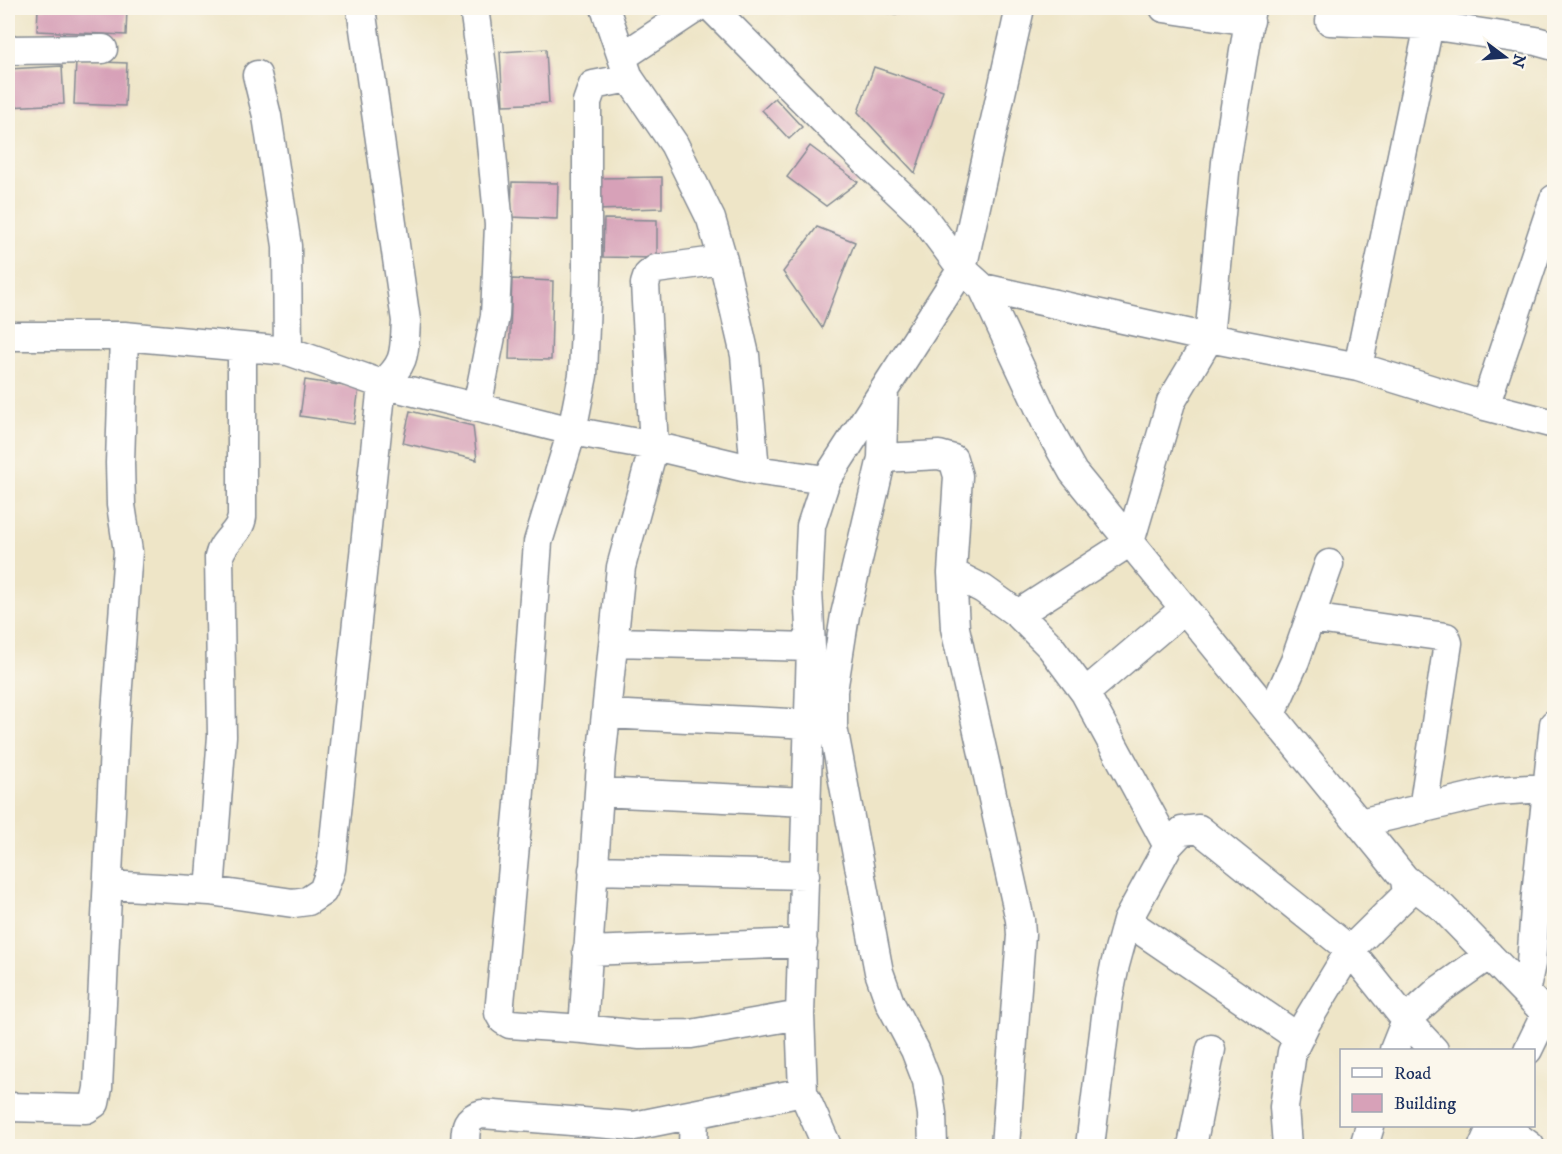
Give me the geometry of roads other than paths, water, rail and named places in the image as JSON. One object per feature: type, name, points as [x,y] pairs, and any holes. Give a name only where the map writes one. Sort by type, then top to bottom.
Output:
[{"type":"street","points":[[108,885],[210,891],[293,903],[308,901],[323,891],[331,869],[382,384],[396,373],[403,358],[406,321],[361,8]]},
{"type":"street","points":[[474,8],[487,103],[499,225],[495,316],[477,407]]},
{"type":"street","points":[[605,8],[626,68],[674,144],[711,219],[745,355],[754,470]]},
{"type":"street","points":[[696,8],[626,68],[593,86],[587,102],[587,277],[583,375],[572,431],[538,543],[519,804],[499,1013],[503,1020],[510,1024],[640,1035],[691,1034],[800,1015]]},
{"type":"street","points":[[712,8],[843,140],[920,213],[962,269],[983,288],[1049,429],[1073,472],[1405,879],[1443,908],[1550,1018],[1529,1049]]},
{"type":"street","points":[[827,1146],[803,1092],[800,1015],[811,647],[808,590],[811,526],[826,480],[962,269],[1020,8]]},
{"type":"street","points":[[1018,614],[1130,542],[1170,402],[1209,338],[1226,162],[1250,14],[1164,8]]},
{"type":"street","points":[[1330,21],[1429,25],[1536,41],[1554,46]]},
{"type":"street","points":[[1358,367],[1429,25]]},
{"type":"street","points":[[8,50],[103,49]]},
{"type":"street","points":[[257,75],[267,116],[287,246],[288,351]]},
{"type":"street","points":[[1485,406],[1554,199]]},
{"type":"street","points":[[583,1029],[599,792],[621,567],[654,446],[645,284],[648,275],[656,269],[723,260]]},
{"type":"street","points":[[983,288],[1209,338],[1358,367],[1485,406],[1554,424]]},
{"type":"street","points":[[8,336],[124,336],[288,351],[382,384],[572,431],[654,446],[754,470],[826,480]]},
{"type":"street","points":[[8,1107],[86,1109],[94,1103],[98,1088],[115,726],[128,551],[121,504],[120,463],[124,336]]},
{"type":"street","points":[[210,891],[222,736],[219,557],[223,546],[239,527],[242,517],[242,347]]},
{"type":"street","points":[[884,390],[882,458],[845,615],[833,691],[833,727],[879,972],[890,1003],[915,1050],[927,1081],[932,1114],[933,1146]]},
{"type":"street","points":[[882,458],[939,455],[953,459],[958,476],[952,573],[955,628],[1020,920],[1021,935],[1005,1146]]},
{"type":"street","points":[[1271,714],[1294,661],[1329,564]]},
{"type":"street","points":[[952,573],[983,589],[1018,614],[1050,646],[1085,693],[1168,846]]},
{"type":"street","points":[[1085,693],[1184,609]]},
{"type":"street","points":[[1310,618],[1446,637],[1448,643],[1423,809]]},
{"type":"street","points":[[614,642],[811,647]]},
{"type":"street","points":[[607,714],[809,724]]},
{"type":"street","points":[[1525,992],[1545,897],[1548,840],[1547,788],[1554,733]]},
{"type":"street","points":[[1360,823],[1496,791],[1547,788]]},
{"type":"street","points":[[599,792],[806,802]]},
{"type":"street","points":[[1090,1146],[1108,1000],[1127,921],[1168,846],[1182,831],[1199,830],[1350,950],[1406,1020],[1433,1049]]},
{"type":"street","points":[[593,870],[804,875]]},
{"type":"street","points":[[1287,1146],[1284,1107],[1292,1052],[1350,950],[1407,894],[1405,879]]},
{"type":"street","points":[[1127,921],[1299,1038]]},
{"type":"street","points":[[587,951],[803,943]]},
{"type":"street","points":[[1394,1049],[1406,1020],[1438,991],[1489,955]]},
{"type":"street","points":[[1192,1146],[1211,1050]]},
{"type":"street","points":[[465,1146],[467,1124],[473,1117],[482,1114],[634,1126],[803,1092]]},
{"type":"street","points":[[693,1146],[694,1115]]},
{"type":"street","points":[[1365,1146],[1370,1127]]},
{"type":"street","points":[[1483,1146],[1491,1127]]},
{"type":"street","points":[[1506,1127],[1530,1146]]}]
